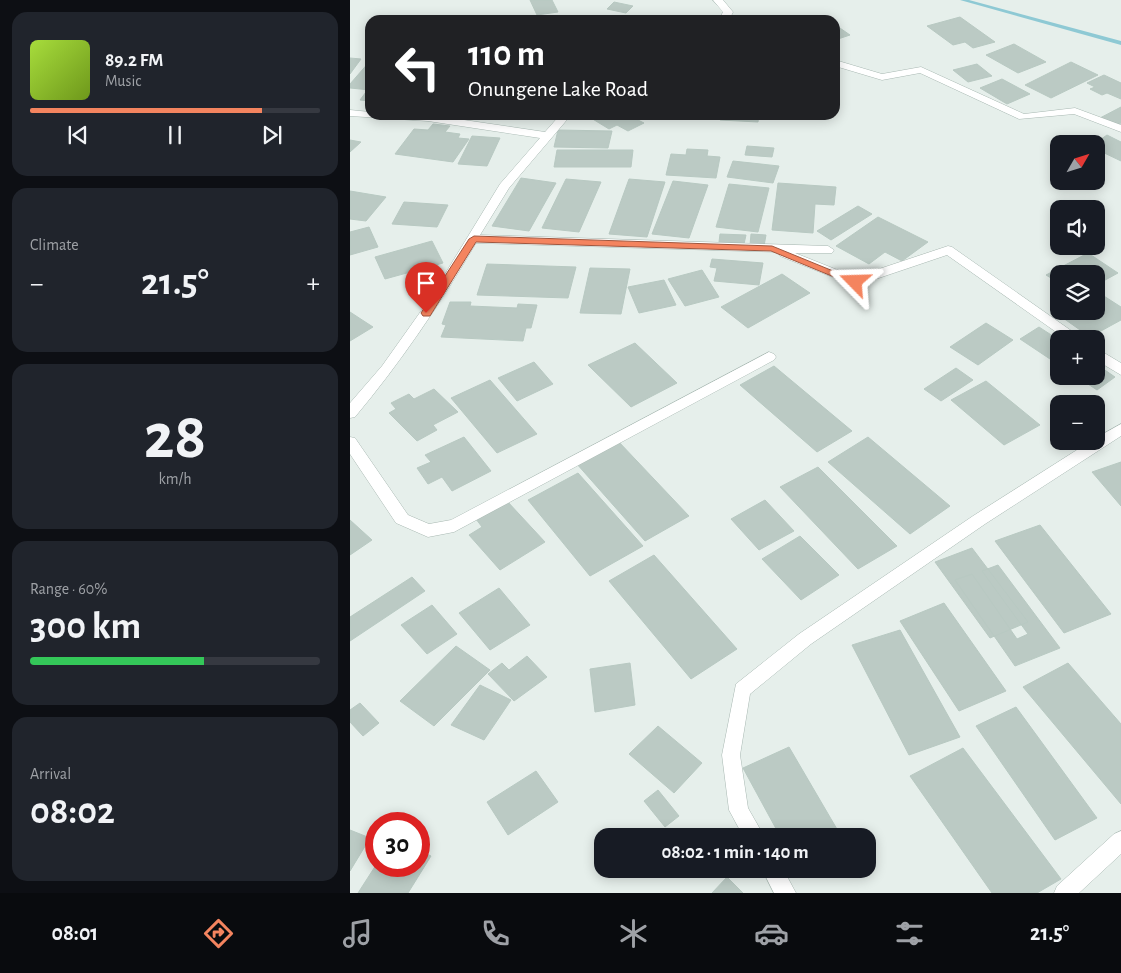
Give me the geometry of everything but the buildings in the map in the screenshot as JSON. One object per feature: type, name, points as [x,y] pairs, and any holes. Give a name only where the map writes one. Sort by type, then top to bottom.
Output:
[{"type":"street","points":[[718,0],[728,12],[726,15]]},
{"type":"street","points":[[840,64],[882,77],[921,70],[1023,117],[1076,111],[1121,129]]},
{"type":"street","points":[[350,113],[365,114]]},
{"type":"street","points":[[441,120],[548,136]]},
{"type":"street","points":[[350,413],[387,369],[436,299],[474,239],[504,186],[562,120]]},
{"type":"street","points":[[474,239],[828,250]]},
{"type":"street","points":[[772,249],[855,282],[948,250],[1063,330]]},
{"type":"street","points":[[350,442],[402,519],[428,531],[454,526],[769,357]]},
{"type":"street","points":[[1105,359],[1121,370]]},
{"type":"street","points":[[749,828],[739,810],[731,755],[742,690],[813,633],[979,520],[1121,429]]},
{"type":"street","points":[[1064,893],[1121,842]]},
{"type":"street","points":[[777,878],[786,893]]},
{"type":"waterway","points":[[963,0],[1121,43]]},
{"type":"route","points":[[426,313],[474,239],[772,249],[855,282]]}]
